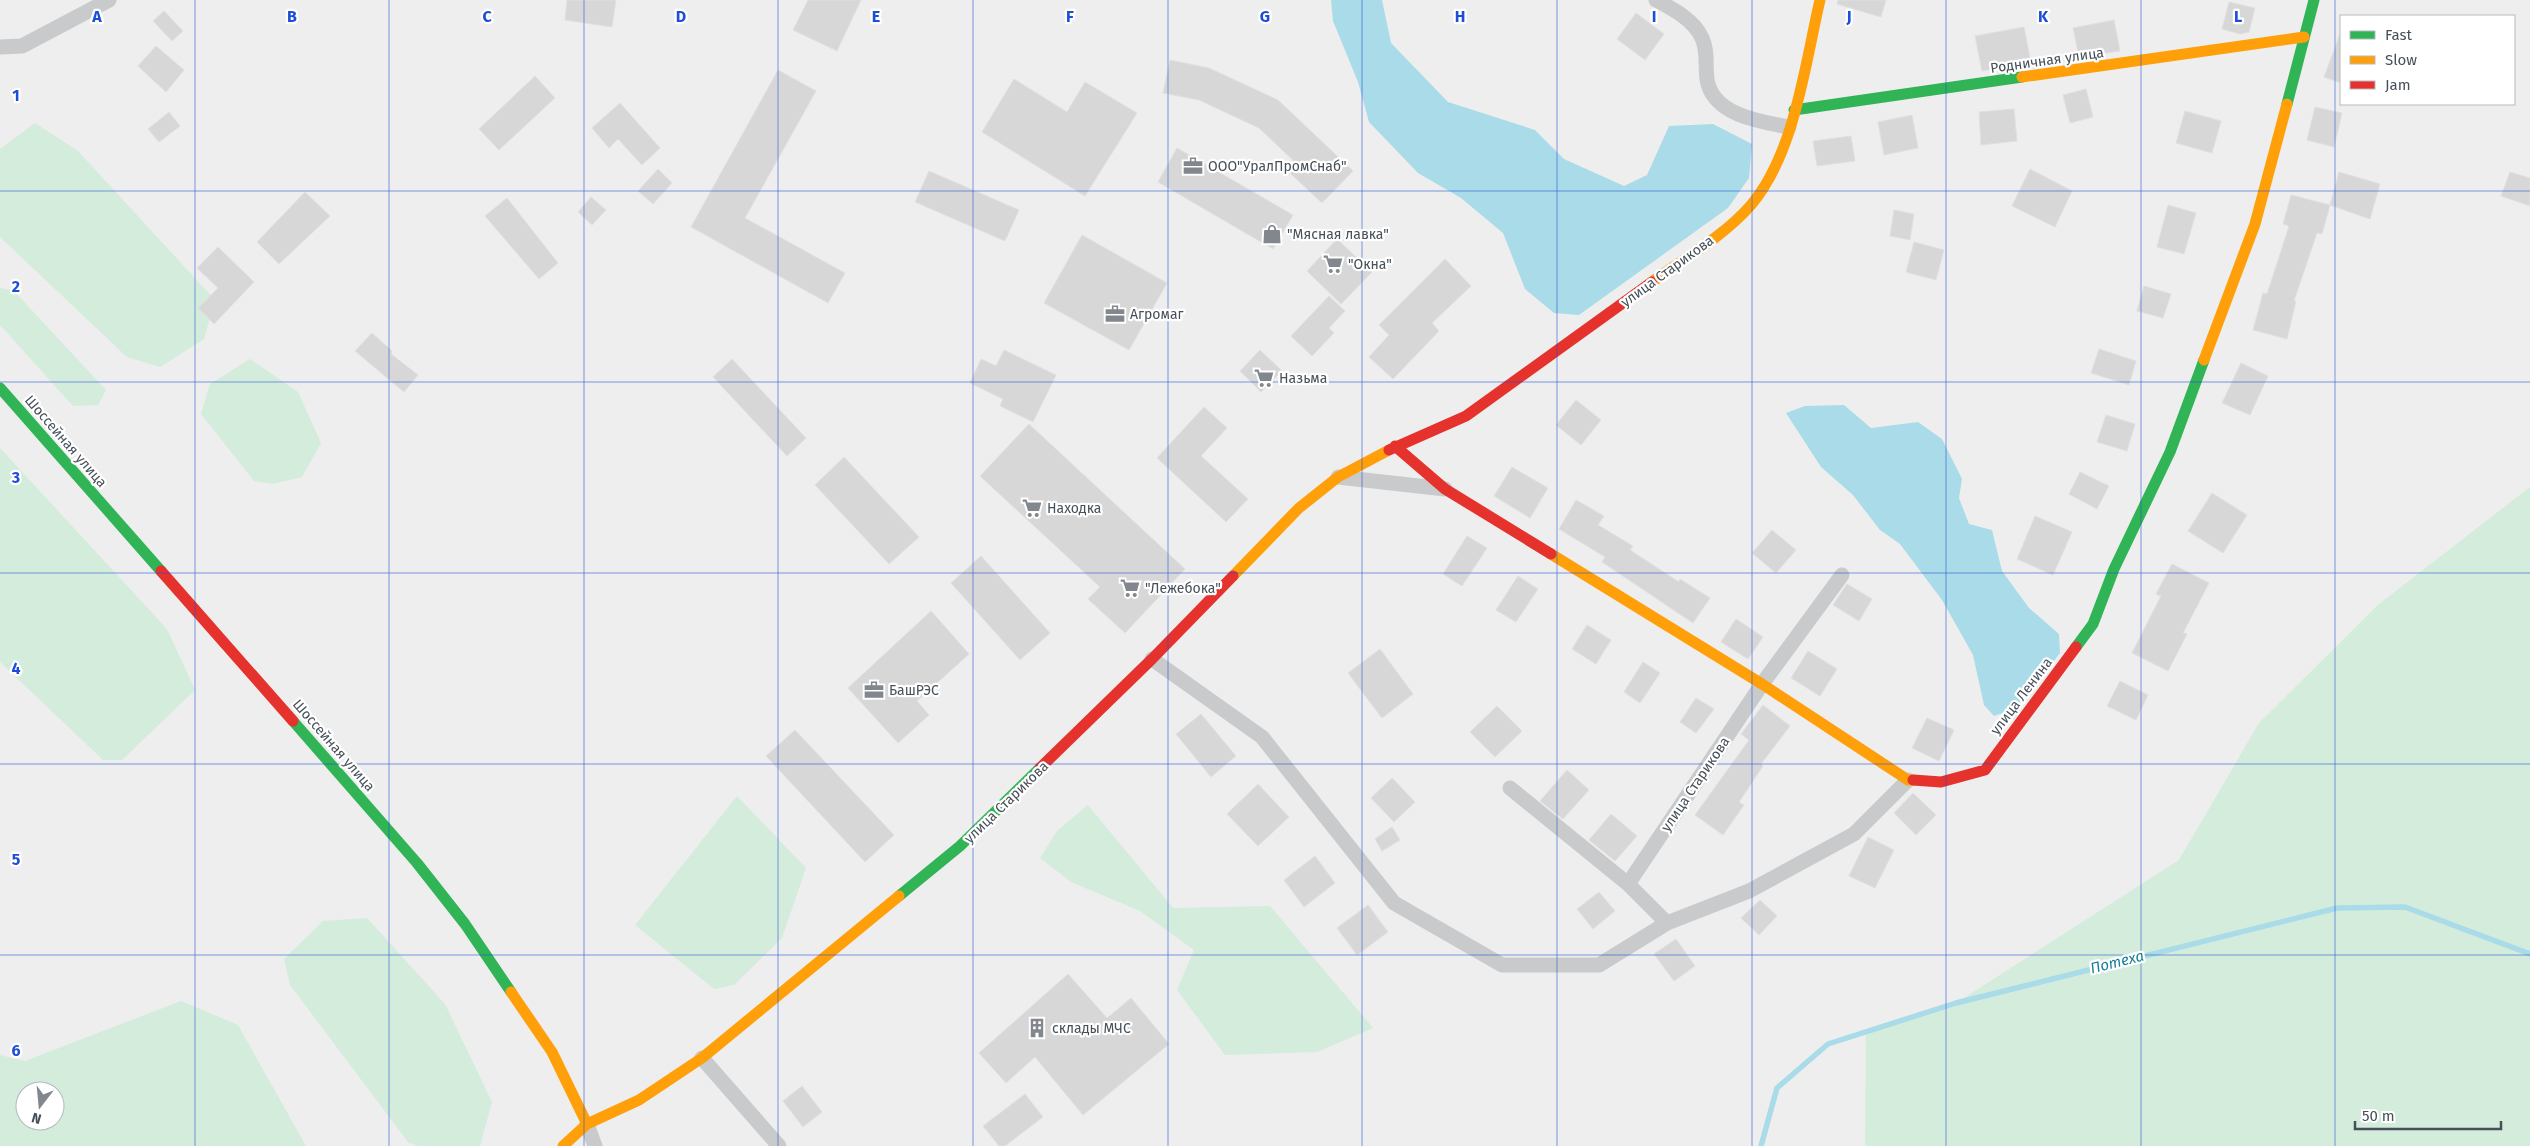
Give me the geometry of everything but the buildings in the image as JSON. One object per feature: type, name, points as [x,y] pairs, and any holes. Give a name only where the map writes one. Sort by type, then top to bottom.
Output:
[{"type":"street","points":[[0,47],[22,46],[110,0]]},
{"type":"street","points":[[1656,0],[1684,17],[1695,27],[1703,39],[1708,84],[1716,99],[1734,112],[1757,121],[1789,127]]},
{"type":"street","name":"улица Старикова","points":[[587,1124],[638,1100],[702,1058],[960,846],[1152,659],[1299,508],[1338,477],[1396,446],[1466,416],[1732,224],[1754,200],[1774,166],[1794,110],[1820,0]]},
{"type":"street","name":"улица Ленина","points":[[1908,780],[1941,782],[1985,770],[2093,624],[2114,569],[2170,452],[2255,224],[2314,0]]},
{"type":"street","name":"Родничная улица","points":[[1794,110],[2304,37]]},
{"type":"street","name":"Шоссейная улица","points":[[0,388],[441,893],[471,932],[552,1052],[587,1124]]},
{"type":"street","points":[[1152,659],[1262,737],[1394,903],[1502,965],[1599,964],[1667,923],[1749,890],[1854,834],[1908,780],[1762,684],[1445,489],[1396,446]]},
{"type":"street","points":[[1338,477],[1445,489]]},
{"type":"street","name":"улица Старикова","points":[[1628,884],[1762,684],[1842,575]]},
{"type":"street","points":[[1510,788],[1628,884],[1667,923]]},
{"type":"street","points":[[702,1058],[779,1146]]},
{"type":"street","points":[[563,1146],[587,1124],[595,1146]]},
{"type":"green space","points":[[35,123],[78,151],[215,300],[204,339],[160,367],[127,357],[0,237],[0,149]]},
{"type":"green space","points":[[0,288],[13,290],[106,390],[98,405],[73,406],[0,325]]},
{"type":"green space","points":[[250,359],[298,392],[321,443],[302,477],[273,484],[254,481],[201,414],[210,384]]},
{"type":"green space","points":[[0,448],[167,629],[195,690],[122,760],[103,760],[0,662]]},
{"type":"green space","points":[[2530,487],[2530,1146],[1865,1146],[1866,1032],[1956,1003],[2179,860],[2259,723],[2379,604]]},
{"type":"green space","points":[[737,796],[806,868],[782,938],[734,985],[714,989],[635,925]]},
{"type":"green space","points":[[1088,805],[1173,908],[1270,906],[1373,1028],[1317,1052],[1225,1055],[1177,990],[1194,950],[1140,911],[1071,882],[1040,858],[1057,831]]},
{"type":"green space","points":[[367,918],[445,1004],[492,1102],[480,1146],[418,1146],[408,1142],[290,985],[284,959],[323,921]]},
{"type":"green space","points":[[181,1001],[238,1025],[306,1146],[0,1146],[0,1055],[25,1061]]},
{"type":"water","points":[[1331,0],[1382,0],[1391,43],[1448,102],[1535,130],[1564,159],[1624,186],[1647,175],[1669,126],[1713,124],[1752,144],[1749,178],[1728,208],[1579,315],[1554,313],[1525,289],[1503,233],[1461,198],[1418,173],[1369,122],[1358,82],[1333,21]]},
{"type":"water","points":[[1844,405],[1871,428],[1918,422],[1942,439],[1962,479],[1959,498],[1969,524],[1992,530],[2002,571],[2029,608],[2059,634],[2060,653],[2018,708],[1994,716],[1984,705],[1973,655],[1942,600],[1900,544],[1880,530],[1853,495],[1821,467],[1786,413],[1805,406]]},
{"type":"waterway","name":"Потеха","points":[[1761,1146],[1777,1088],[1828,1044],[1956,1003],[2337,908],[2405,907],[2530,954]]},
{"type":"traffic: fast","points":[[2287,104],[2314,0]]},
{"type":"traffic: fast","points":[[1794,110],[2022,77]]},
{"type":"traffic: fast","points":[[2076,647],[2093,624],[2114,569],[2170,452],[2204,360]]},
{"type":"traffic: fast","points":[[0,388],[161,571]]},
{"type":"traffic: fast","points":[[293,721],[417,863],[465,924],[511,992]]},
{"type":"traffic: fast","points":[[899,896],[960,846],[1040,768]]},
{"type":"traffic: slow","points":[[1652,282],[1729,227],[1751,205],[1766,184],[1778,160],[1796,107],[1820,0]]},
{"type":"traffic: slow","points":[[2022,77],[2304,37]]},
{"type":"traffic: slow","points":[[2204,360],[2255,224],[2287,104]]},
{"type":"traffic: slow","points":[[1233,576],[1299,508],[1338,477],[1389,450]]},
{"type":"traffic: slow","points":[[1551,554],[1762,684],[1908,780],[1913,780]]},
{"type":"traffic: slow","points":[[563,1146],[587,1124],[639,1100],[702,1058],[899,896]]},
{"type":"traffic: slow","points":[[511,992],[552,1052],[587,1124]]},
{"type":"traffic: jam","points":[[1389,450],[1466,416],[1652,282]]},
{"type":"traffic: jam","points":[[1395,446],[1445,489],[1551,554]]},
{"type":"traffic: jam","points":[[161,571],[293,721]]},
{"type":"traffic: jam","points":[[1040,768],[1152,659],[1233,576]]},
{"type":"traffic: jam","points":[[1913,780],[1941,782],[1985,770],[2076,647]]},
{"type":"place","name":"ООО\"УралПромСнаб\"","points":[[1193,166]]},
{"type":"place","name":"\"Мясная лавка\"","points":[[1272,234]]},
{"type":"place","name":"\"Окна\"","points":[[1333,264]]},
{"type":"place","name":"Агромаг","points":[[1115,314]]},
{"type":"place","name":"Назьма","points":[[1264,378]]},
{"type":"place","name":"Находка","points":[[1032,508]]},
{"type":"place","name":"\"Лежебока\"","points":[[1130,588]]},
{"type":"place","name":"БашРЭС","points":[[874,690]]},
{"type":"place","name":"склады МЧС","points":[[1037,1028]]}]
